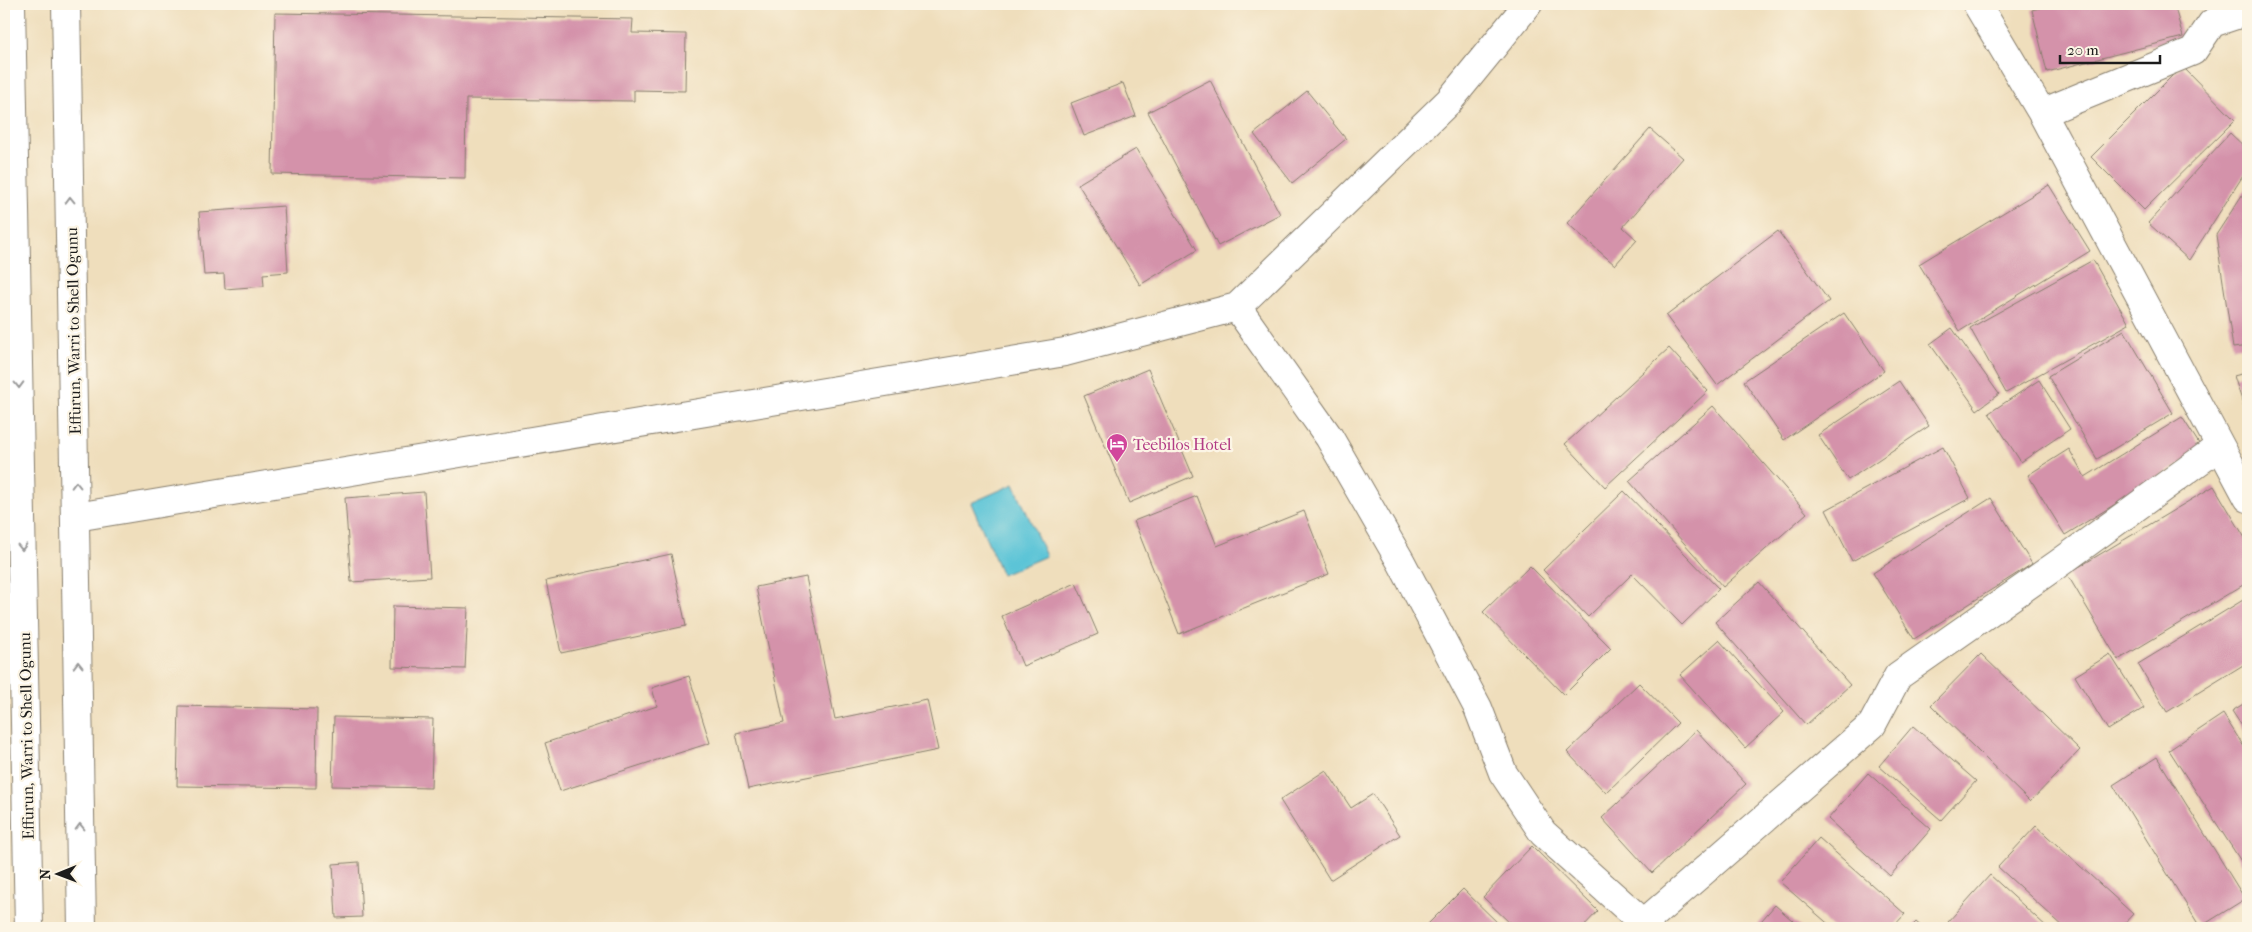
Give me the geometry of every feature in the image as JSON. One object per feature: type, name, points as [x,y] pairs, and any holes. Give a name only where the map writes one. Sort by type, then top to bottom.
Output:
[{"type":"street","name":"Effurun, Warri to Shell Ogunu","points":[[11,4],[29,928]]},
{"type":"street","name":"Effurun, Warri to Shell Ogunu","points":[[66,4],[82,928]]},
{"type":"street","points":[[76,517],[1065,352],[1237,307],[1450,101],[1528,4]]},
{"type":"street","points":[[1977,4],[2042,113],[2248,498]]},
{"type":"street","points":[[2042,113],[2194,51],[2212,23],[2248,10]]},
{"type":"street","points":[[1237,307],[1329,437],[1401,562],[1478,708],[1503,773],[1543,833],[1644,926],[1872,725],[1898,676],[2058,564],[2220,446]]},
{"type":"water","points":[[1014,484],[1046,556],[1002,575],[971,503]]},
{"type":"building","points":[[1495,4],[1520,4],[1517,12]]},
{"type":"building","points":[[2054,4],[2174,4],[2183,37],[2047,72],[2032,10]]},
{"type":"building","points":[[275,13],[633,19],[632,33],[686,34],[685,91],[634,90],[634,101],[466,99],[465,178],[272,174]]},
{"type":"building","points":[[2182,66],[2235,120],[2144,210],[2091,157]]},
{"type":"building","points":[[1210,80],[1280,214],[1218,246],[1148,112]]},
{"type":"building","points":[[1123,83],[1136,116],[1084,136],[1071,103]]},
{"type":"building","points":[[1307,91],[1346,139],[1292,183],[1254,134]]},
{"type":"building","points":[[1650,129],[1683,158],[1623,227],[1637,240],[1615,265],[1567,223]]},
{"type":"building","points":[[2230,133],[2248,150],[2248,168],[2189,260],[2148,223]]},
{"type":"building","points":[[1136,149],[1197,250],[1140,285],[1078,184]]},
{"type":"building","points":[[2049,185],[2090,251],[1960,331],[1919,264]]},
{"type":"building","points":[[2248,186],[2248,346],[2233,348],[2216,235]]},
{"type":"building","points":[[284,206],[288,272],[263,274],[264,286],[225,289],[224,274],[204,275],[199,212]]},
{"type":"building","points":[[1778,231],[1829,301],[1717,385],[1666,316]]},
{"type":"building","points":[[2093,260],[2129,324],[2006,393],[1970,328]]},
{"type":"building","points":[[1844,313],[1884,371],[1784,440],[1744,381]]},
{"type":"building","points":[[1952,328],[1999,394],[1977,410],[1930,344]]},
{"type":"building","points":[[2124,330],[2173,413],[2097,459],[2048,376]]},
{"type":"building","points":[[1669,348],[1708,391],[1605,487],[1565,444]]},
{"type":"building","points":[[1148,369],[1193,476],[1129,503],[1084,396]]},
{"type":"building","points":[[2248,372],[2248,419],[2234,376]]},
{"type":"building","points":[[2039,380],[2070,429],[2021,462],[1989,413]]},
{"type":"building","points":[[1899,381],[1929,426],[1848,480],[1818,435]]},
{"type":"building","points":[[1713,406],[1807,513],[1723,587],[1629,481]]},
{"type":"building","points":[[2182,417],[2203,450],[2065,535],[2028,475],[2069,449],[2085,477]]},
{"type":"building","points":[[1943,447],[1970,498],[1852,561],[1826,510]]},
{"type":"building","points":[[2214,486],[2248,543],[2248,582],[2118,660],[2067,574]]},
{"type":"building","points":[[1624,491],[1719,589],[1682,625],[1632,574],[1588,617],[1543,570]]},
{"type":"building","points":[[424,492],[430,577],[351,582],[345,498]]},
{"type":"building","points":[[1197,496],[1217,546],[1304,511],[1329,574],[1179,634],[1134,521]]},
{"type":"building","points":[[1991,498],[2032,564],[1914,639],[1873,573]]},
{"type":"building","points":[[671,554],[686,626],[561,653],[546,581]]},
{"type":"building","points":[[1530,566],[1611,648],[1564,695],[1483,612]]},
{"type":"building","points":[[806,577],[835,719],[927,700],[938,750],[748,789],[736,733],[784,723],[756,587]]},
{"type":"building","points":[[1759,582],[1850,685],[1806,725],[1715,622]]},
{"type":"building","points":[[1076,583],[1098,634],[1023,666],[1002,616]]},
{"type":"building","points":[[2248,597],[2248,662],[2167,712],[2138,664]]},
{"type":"building","points":[[393,606],[468,608],[465,669],[392,667]]},
{"type":"building","points":[[1719,640],[1784,712],[1745,748],[1680,675]]},
{"type":"building","points":[[1981,654],[2080,750],[2030,802],[1931,705]]},
{"type":"building","points":[[2110,654],[2144,708],[2108,730],[2075,676]]},
{"type":"building","points":[[689,676],[710,743],[560,791],[545,743],[657,706],[652,688]]},
{"type":"building","points":[[1639,683],[1678,723],[1606,793],[1567,752]]},
{"type":"building","points":[[2248,701],[2248,735],[2232,711]]},
{"type":"building","points":[[179,706],[317,709],[316,788],[177,786]]},
{"type":"building","points":[[2223,714],[2248,753],[2248,872],[2169,750]]},
{"type":"building","points":[[334,717],[433,719],[431,788],[332,786]]},
{"type":"building","points":[[1913,726],[1976,781],[1941,820],[1879,766]]},
{"type":"building","points":[[1696,730],[1746,784],[1652,873],[1602,818]]},
{"type":"building","points":[[2157,757],[2245,899],[2200,927],[2113,785]]},
{"type":"building","points":[[1326,770],[1351,808],[1373,794],[1400,835],[1330,880],[1280,800]]},
{"type":"building","points":[[1868,773],[1931,829],[1890,876],[1828,819]]},
{"type":"building","points":[[2036,826],[2133,914],[2120,928],[2065,928],[1998,867]]},
{"type":"building","points":[[1819,838],[1905,914],[1892,928],[1833,928],[1780,882]]},
{"type":"building","points":[[1532,846],[1598,911],[1582,928],[1515,928],[1483,897]]},
{"type":"building","points":[[359,862],[362,917],[336,918],[333,864]]},
{"type":"building","points":[[1990,875],[2048,928],[1955,928],[1948,922]]},
{"type":"building","points":[[1463,889],[1503,928],[1424,928]]},
{"type":"building","points":[[1775,905],[1801,928],[1755,928]]},
{"type":"building","points":[[1916,922],[1923,928],[1910,928]]},
{"type":"place","name":"Teebilos Hotel","points":[[1117,463]]}]
